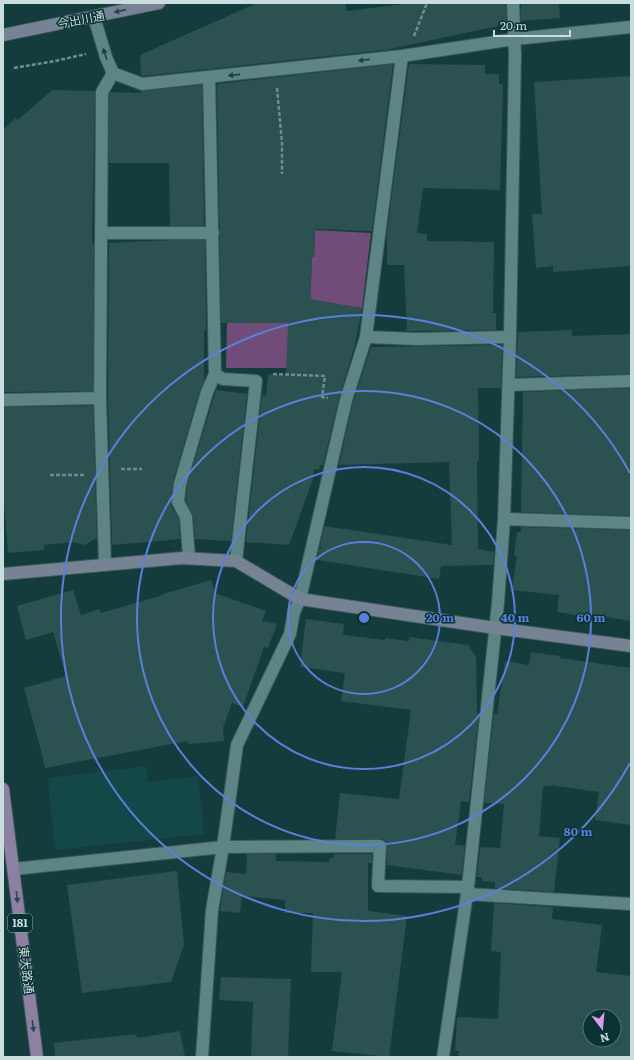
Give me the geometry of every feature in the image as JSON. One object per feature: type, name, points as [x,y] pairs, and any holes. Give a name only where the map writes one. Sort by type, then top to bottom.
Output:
[{"type":"main road","name":"東大路通","points":[[3,789],[37,1057]]},
{"type":"street","name":"今出川通","points":[[3,35],[158,3]]},
{"type":"street","points":[[443,1057],[467,891],[495,628],[504,519],[510,337],[515,39],[513,3]]},
{"type":"street","points":[[94,17],[113,73],[142,84],[402,56],[515,39],[631,27]]},
{"type":"street","points":[[202,1057],[212,910],[223,846],[237,745],[290,634],[294,612],[300,599],[346,400],[366,337],[402,56]]},
{"type":"street","points":[[105,565],[100,398],[102,92],[113,73]]},
{"type":"street","points":[[189,558],[186,517],[178,502],[180,484],[207,392],[216,374],[209,77]]},
{"type":"street","points":[[101,233],[213,233]]},
{"type":"street","points":[[366,337],[417,339],[510,337]]},
{"type":"street","points":[[216,374],[223,379],[256,381],[236,561]]},
{"type":"street","points":[[509,385],[631,381]]},
{"type":"street","points":[[3,400],[100,398]]},
{"type":"street","points":[[504,519],[631,523]]},
{"type":"street","points":[[3,574],[189,558],[236,561],[300,599],[495,628],[631,646]]},
{"type":"street","points":[[14,869],[223,846],[380,846],[378,886],[467,891],[631,904]]},
{"type":"path","points":[[402,56],[414,36],[428,3]]},
{"type":"path","points":[[14,68],[55,61],[104,49]]},
{"type":"path","points":[[277,70],[277,93],[282,143],[282,174]]},
{"type":"path","points":[[272,374],[325,376],[322,397],[346,400]]},
{"type":"path","points":[[50,475],[102,474]]},
{"type":"shaded area","points":[[315,230],[371,233],[362,308],[341,305],[286,368],[226,368],[227,323],[310,303]]},
{"type":"shaded area","points":[[146,766],[148,782],[198,776],[204,834],[55,850],[48,778]]},
{"type":"building","points":[[257,3],[345,3],[347,11],[410,3],[506,3],[506,22],[498,23],[498,26],[386,50],[141,75],[140,55]]},
{"type":"building","points":[[521,3],[559,3],[560,18],[521,21]]},
{"type":"building","points":[[393,64],[372,231],[315,229],[310,299],[362,308],[355,345],[339,398],[323,465],[320,465],[319,470],[314,469],[312,482],[289,545],[246,542],[262,395],[266,396],[268,374],[286,376],[288,323],[221,323],[217,84]]},
{"type":"building","points":[[409,64],[485,65],[485,74],[499,74],[499,84],[503,84],[500,190],[423,188],[417,233],[427,234],[427,241],[494,242],[493,313],[496,313],[496,330],[407,331],[404,265],[387,265],[387,232]]},
{"type":"building","points":[[631,76],[631,266],[553,272],[553,266],[536,268],[532,214],[542,214],[534,82]]},
{"type":"building","points":[[202,85],[204,226],[170,226],[169,163],[109,163],[109,94],[110,92],[141,93],[141,91]]},
{"type":"building","points":[[52,90],[95,91],[92,245],[94,244],[93,391],[3,392],[3,130],[16,118],[18,120]]},
{"type":"building","points":[[205,240],[206,330],[204,330],[204,381],[173,482],[171,501],[171,506],[179,519],[180,539],[112,545],[108,398],[109,243]]},
{"type":"building","points":[[572,330],[572,336],[631,334],[631,374],[516,377],[518,332]]},
{"type":"building","points":[[502,345],[501,388],[478,388],[478,549],[494,552],[493,565],[441,566],[439,579],[317,560],[319,549],[323,548],[320,547],[324,526],[452,545],[449,462],[339,465],[353,402],[371,347]]},
{"type":"building","points":[[631,388],[631,516],[521,512],[523,392]]},
{"type":"building","points":[[216,390],[247,394],[231,541],[195,539],[193,516],[186,501],[187,485]]},
{"type":"building","points":[[93,406],[97,538],[84,545],[74,542],[44,545],[44,550],[8,553],[3,489],[3,407]]},
{"type":"building","points":[[521,527],[631,530],[631,621],[589,614],[588,617],[557,612],[559,595],[512,590],[517,555],[514,556],[517,532],[521,532]]},
{"type":"building","points":[[211,580],[215,593],[266,611],[262,621],[277,624],[268,648],[264,647],[243,707],[232,703],[223,728],[224,741],[188,744],[187,741],[45,768],[24,688],[66,676],[53,632],[26,640],[17,606],[73,590],[81,615],[99,609],[101,613]]},
{"type":"building","points":[[306,619],[344,624],[343,635],[409,641],[409,637],[468,645],[476,657],[477,713],[479,713],[469,802],[461,801],[455,845],[465,846],[462,875],[387,865],[387,846],[383,839],[335,839],[340,793],[399,799],[411,710],[341,701],[345,673],[300,667]]},
{"type":"building","points":[[531,652],[560,656],[560,658],[631,668],[631,825],[595,820],[599,792],[550,785],[543,786],[539,836],[560,838],[554,892],[495,888],[495,882],[482,881],[482,877],[477,877],[480,847],[500,848],[504,804],[484,803],[494,714],[497,714],[505,661],[529,665]]},
{"type":"building","points":[[247,854],[276,854],[276,861],[329,862],[329,858],[333,858],[334,854],[372,854],[372,863],[368,863],[368,911],[407,916],[389,1057],[332,1051],[342,972],[311,972],[313,913],[285,913],[285,900],[242,896],[240,913],[220,911],[226,872],[246,874]]},
{"type":"building","points":[[177,871],[184,945],[171,982],[82,993],[67,885]]},
{"type":"building","points":[[494,903],[553,907],[552,919],[602,925],[596,972],[631,976],[631,1057],[458,1057],[459,1051],[455,1051],[457,1017],[498,1019],[501,952],[491,951]]},
{"type":"building","points":[[221,977],[291,979],[288,1057],[251,1057],[253,1002],[219,1000]]},
{"type":"building","points":[[180,1031],[185,1057],[55,1057],[54,1043],[136,1034],[137,1038]]}]
